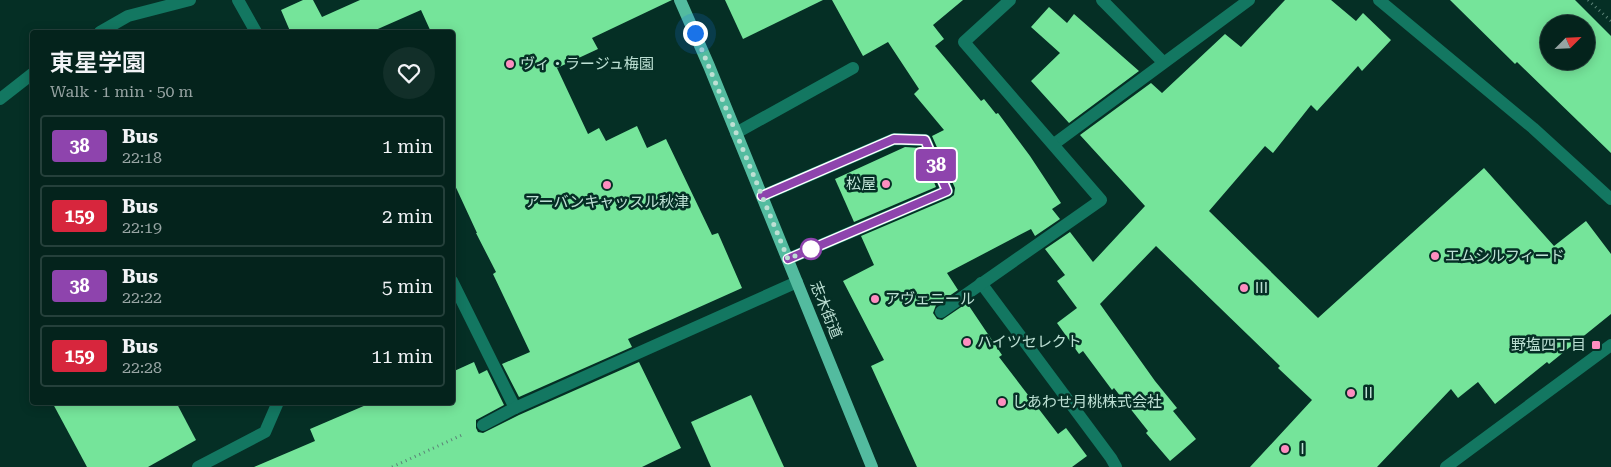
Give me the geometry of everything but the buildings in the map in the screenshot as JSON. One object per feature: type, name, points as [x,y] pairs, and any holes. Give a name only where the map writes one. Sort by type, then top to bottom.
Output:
[{"type":"main road","name":"志木街道","points":[[680,0],[872,467]]},
{"type":"street","points":[[104,30],[128,16],[190,0]]},
{"type":"street","points":[[238,0],[255,30]]},
{"type":"street","points":[[941,312],[1101,200],[964,42],[1010,0]]},
{"type":"street","points":[[1102,0],[1163,62]]},
{"type":"street","points":[[1379,0],[1533,128],[1611,199]]},
{"type":"street","points":[[1054,144],[1243,2]]},
{"type":"street","points":[[736,133],[853,68]]},
{"type":"street","points":[[0,99],[30,76]]},
{"type":"street","points":[[762,196],[894,139],[925,140],[947,191],[788,259]]},
{"type":"street","points":[[483,425],[515,408],[797,282]]},
{"type":"street","points":[[981,283],[1116,467]]},
{"type":"street","points":[[455,287],[515,408]]},
{"type":"street","points":[[1446,467],[1611,345]]},
{"type":"street","points":[[198,467],[265,432],[277,405]]},
{"type":"path","points":[[1588,0],[1611,21]]},
{"type":"path","points":[[392,467],[483,425]]},
{"type":"bus line","name":"38","points":[[762,196],[894,139],[925,140],[947,191],[788,259]]},
{"type":"place","name":"ヴィ・ラージュ梅園","points":[[510,64]]},
{"type":"place","name":"松屋","points":[[886,184]]},
{"type":"place","name":"アーバンキャッスル秋津","points":[[607,185]]},
{"type":"place","name":"エムシルフィード","points":[[1435,256]]},
{"type":"place","name":"Ⅲ","points":[[1244,288]]},
{"type":"place","name":"アヴェニール","points":[[875,299]]},
{"type":"place","name":"ハイツセレクト","points":[[967,342]]},
{"type":"place","name":"野塩四丁目","points":[[1596,345]]},
{"type":"place","name":"Ⅱ","points":[[1351,393]]},
{"type":"place","name":"しあわせ月桃株式会社","points":[[1002,402]]},
{"type":"place","name":"Ⅰ","points":[[1285,449]]},
{"type":"route","points":[[695,33],[788,259],[813,248],[811,249]]}]
